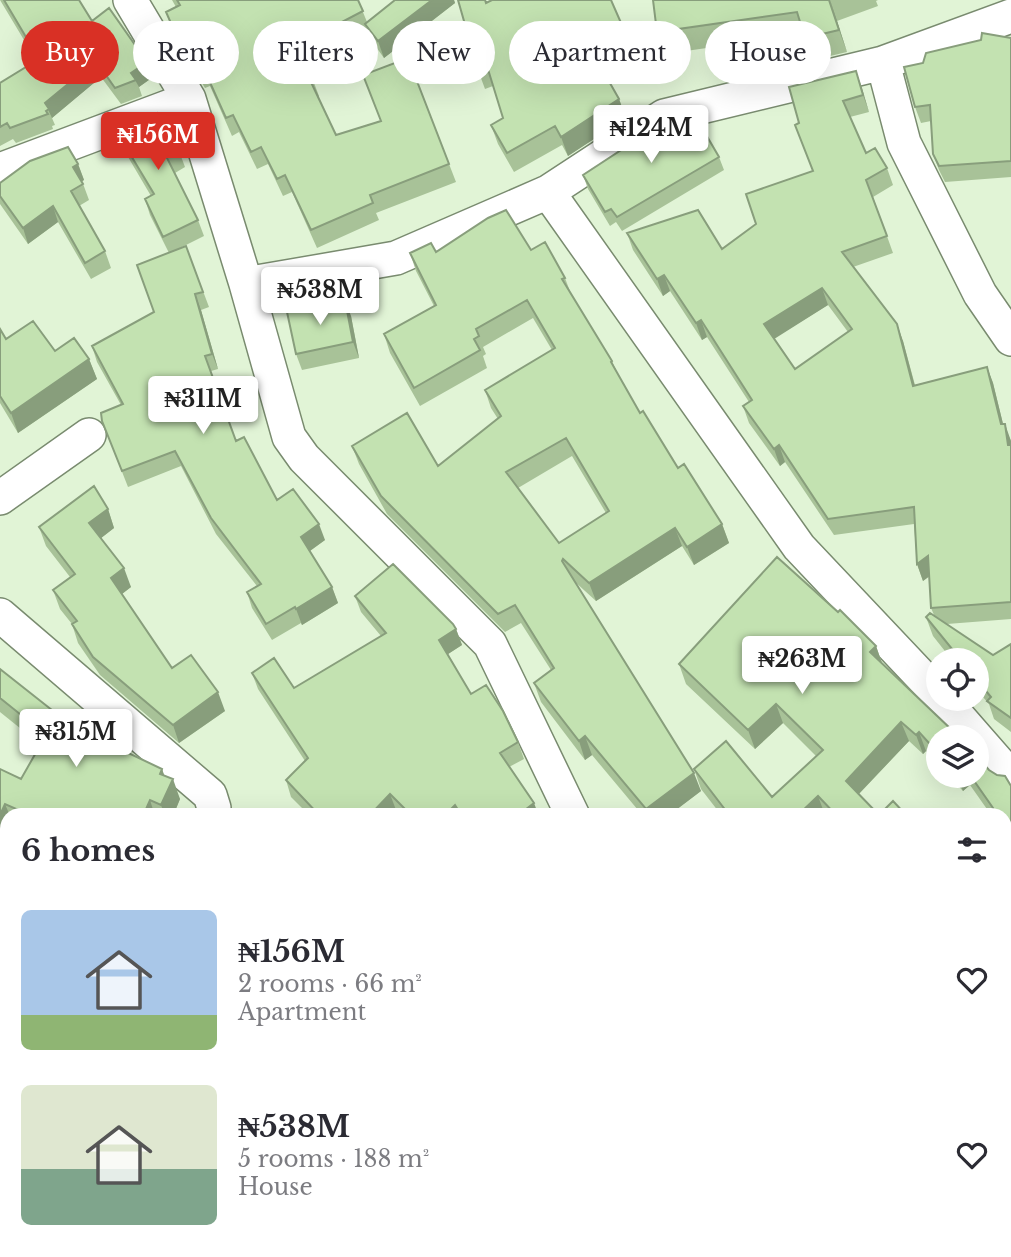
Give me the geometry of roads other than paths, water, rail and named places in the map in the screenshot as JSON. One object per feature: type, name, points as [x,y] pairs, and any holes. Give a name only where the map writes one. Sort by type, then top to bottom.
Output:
[{"type":"street","points":[[130,0],[189,99],[247,284],[289,437],[304,458],[490,644],[569,808]]},
{"type":"street","points":[[247,284],[396,258],[548,192],[664,116],[883,63],[1011,16]]},
{"type":"street","points":[[883,63],[904,142],[980,294],[1011,339]]},
{"type":"street","points":[[0,170],[189,99]]},
{"type":"street","points":[[548,192],[799,547],[926,681]]},
{"type":"street","points":[[0,498],[89,435]]},
{"type":"street","points":[[0,615],[210,795],[214,808]]},
{"type":"street","points":[[953,711],[966,725]]},
{"type":"street","points":[[989,752],[1011,777]]}]
